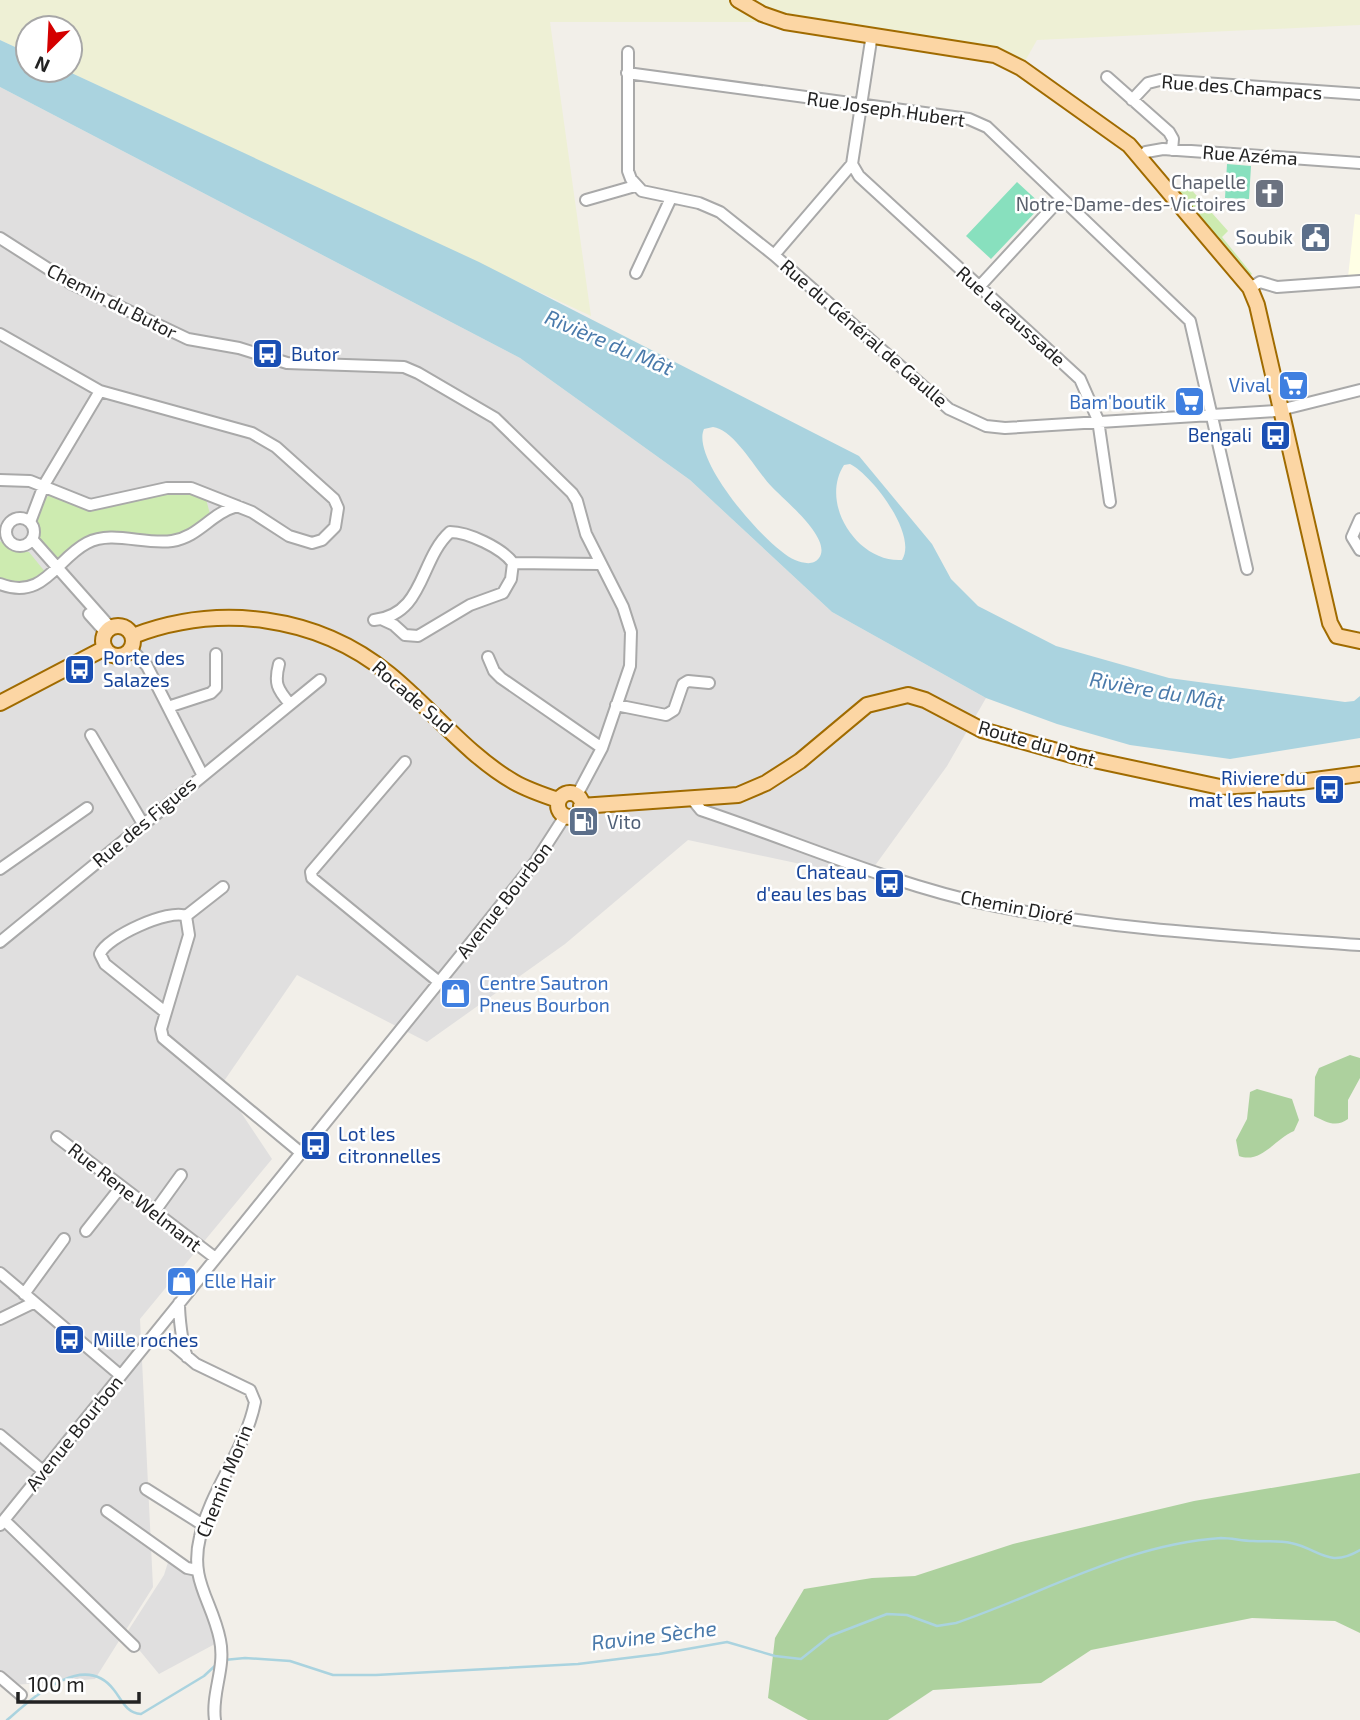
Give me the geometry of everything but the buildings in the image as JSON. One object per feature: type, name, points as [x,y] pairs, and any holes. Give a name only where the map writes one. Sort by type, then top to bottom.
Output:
[{"type":"main road","points":[[738,0],[762,14],[785,22],[995,55],[1021,68],[1142,157],[1250,288],[1257,305],[1330,624],[1337,636],[1360,641]]},
{"type":"main road","name":"Rocade Sud","points":[[107,637],[116,656],[125,655],[132,643],[186,621],[223,617],[271,621],[326,636],[371,660],[389,674],[482,758],[511,780],[558,800]]},
{"type":"main road","points":[[0,703],[107,637],[126,629],[132,643]]},
{"type":"main road","name":"Route du Pont","points":[[579,801],[692,800],[738,795],[766,783],[800,761],[867,705],[908,695],[925,700],[982,730],[1075,756],[1195,783],[1220,787],[1310,782],[1360,774]]},
{"type":"main road","points":[[566,793],[579,801],[576,815],[565,816],[558,808],[558,800],[566,793]]},
{"type":"street","points":[[774,255],[852,164],[872,34]]},
{"type":"street","points":[[586,200],[635,186],[628,171],[628,52]]},
{"type":"street","name":"Rue Joseph Hubert","points":[[627,73],[979,121],[1190,321],[1247,569]]},
{"type":"street","name":"Rue des Champacs","points":[[1107,77],[1169,132],[1173,139],[1172,150]]},
{"type":"street","name":"Rue des Champacs","points":[[1132,100],[1149,83],[1160,80],[1360,94]]},
{"type":"street","name":"Rue Azéma","points":[[1142,157],[1154,150],[1172,150],[1360,163]]},
{"type":"street","name":"Rue Lacaussade","points":[[852,164],[859,176],[1080,379],[1098,421],[1110,502]]},
{"type":"street","name":"Rue du Général de Gaulle","points":[[635,186],[650,195],[699,203],[720,212],[774,255],[932,395],[968,419],[1005,428],[1280,411],[1360,390]]},
{"type":"street","points":[[636,273],[671,198]]},
{"type":"street","points":[[979,287],[1061,198]]},
{"type":"street","name":"Chemin du Butor","points":[[0,238],[72,284],[175,335],[287,363],[368,364],[404,368],[418,373],[495,418],[572,493],[599,564],[623,607],[631,632],[630,666],[602,748],[579,801]]},
{"type":"street","points":[[1250,288],[1260,282],[1277,287],[1360,281]]},
{"type":"street","points":[[0,334],[100,391],[252,433],[276,447],[329,491],[338,508],[337,519],[327,536],[312,543],[289,536],[237,506],[181,486],[90,505],[16,479],[0,480]]},
{"type":"street","points":[[27,520],[42,489],[100,391]]},
{"type":"street","points":[[208,495],[213,516]]},
{"type":"street","points":[[0,584],[22,587],[38,583],[56,572],[66,559],[88,542],[109,537],[152,543],[174,541],[201,529],[213,516],[237,506]]},
{"type":"street","points":[[27,520],[15,519],[4,534],[14,544],[29,542]]},
{"type":"street","points":[[1360,519],[1352,537],[1360,550]]},
{"type":"street","points":[[27,520],[34,530],[29,542]]},
{"type":"street","points":[[513,563],[511,579],[503,593],[470,604],[418,636],[405,635],[394,625],[378,620],[398,613],[414,598],[450,532],[459,533],[499,551],[513,563],[599,564]]},
{"type":"street","points":[[29,542],[107,637]]},
{"type":"street","points":[[132,643],[202,774]]},
{"type":"street","points":[[168,707],[211,693],[216,688],[216,654]]},
{"type":"street","points":[[488,657],[494,671],[501,678],[602,748]]},
{"type":"street","points":[[279,664],[275,680],[277,688],[290,704]]},
{"type":"street","name":"Rue des Figues","points":[[0,942],[320,680]]},
{"type":"street","points":[[616,705],[666,715],[674,710],[683,684],[688,681],[709,683]]},
{"type":"street","points":[[91,735],[143,824]]},
{"type":"street","points":[[405,762],[310,872],[312,878],[439,982]]},
{"type":"street","name":"Chemin Dioré","points":[[692,800],[701,810],[912,885],[988,904],[1142,928],[1360,945]]},
{"type":"street","points":[[0,869],[87,808]]},
{"type":"street","name":"Avenue Bourbon","points":[[2,1523],[536,861],[565,816]]},
{"type":"street","points":[[165,1012],[105,964],[100,954],[114,937],[169,914],[186,916],[223,887]]},
{"type":"street","points":[[186,916],[189,935],[165,1012],[161,1029],[163,1038],[300,1152]]},
{"type":"street","name":"Rue Rene Welmant","points":[[57,1137],[120,1188],[155,1211],[214,1257]]},
{"type":"street","points":[[155,1211],[180,1175]]},
{"type":"street","points":[[86,1231],[120,1188]]},
{"type":"street","points":[[24,1294],[64,1239]]},
{"type":"street","points":[[0,1273],[120,1375]]},
{"type":"street","points":[[0,1319],[33,1303]]},
{"type":"street","points":[[178,1303],[181,1337],[187,1358]]},
{"type":"street","points":[[167,1341],[164,1324],[181,1324]]},
{"type":"street","points":[[149,1342],[181,1337]]},
{"type":"street","name":"Chemin Morin","points":[[167,1341],[187,1358],[250,1390],[255,1402],[203,1525],[197,1570],[220,1640],[222,1668],[215,1720]]},
{"type":"street","points":[[0,1435],[43,1471]]},
{"type":"street","points":[[146,1489],[203,1525]]},
{"type":"street","points":[[107,1511],[187,1568],[197,1570]]},
{"type":"street","points":[[2,1523],[134,1646]]},
{"type":"street","points":[[0,1677],[21,1695]]},
{"type":"shaded area","points":[[0,0],[1360,0],[1360,25],[1037,40],[1021,68],[1006,59],[785,22],[550,22],[591,316],[84,79],[84,14],[14,14],[14,46],[0,40]]},
{"type":"shaded area","points":[[0,87],[520,358],[690,480],[832,612],[986,698],[947,766],[866,878],[688,840],[565,944],[427,1042],[297,975],[222,1084],[272,1159],[140,1319],[153,1587],[95,1679],[0,1686]]},
{"type":"shaded area","points":[[1355,214],[1360,215],[1360,277],[1348,277]]},
{"type":"shaded area","points":[[169,1559],[197,1570],[220,1638],[213,1645],[159,1674],[126,1634],[164,1575]]},
{"type":"green space","points":[[1227,164],[1251,166],[1249,199],[1225,198]]},
{"type":"green space","points":[[1017,182],[1042,205],[991,259],[966,236]]},
{"type":"green space","points":[[1188,186],[1228,231],[1222,237],[1252,274],[1249,276],[1178,191]]},
{"type":"green space","points":[[185,488],[206,499],[210,514],[201,526],[189,533],[160,537],[114,534],[96,536],[60,564],[39,541],[36,533],[36,516],[48,496],[54,495],[97,508]]},
{"type":"green space","points":[[0,541],[12,549],[29,552],[46,573],[43,578],[24,583],[0,581]]},
{"type":"green space","points":[[1350,1055],[1360,1058],[1360,1078],[1348,1100],[1348,1119],[1335,1124],[1327,1122],[1314,1116],[1315,1077],[1319,1068]]},
{"type":"green space","points":[[1257,1089],[1292,1099],[1299,1120],[1294,1131],[1261,1154],[1247,1158],[1239,1156],[1236,1140],[1247,1119],[1250,1092]]},
{"type":"green space","points":[[1360,1473],[1360,1633],[1335,1621],[1252,1618],[1091,1650],[1041,1683],[933,1690],[888,1720],[808,1720],[768,1698],[775,1638],[804,1589],[872,1578],[915,1576],[1013,1544],[1194,1501]]},
{"type":"water","name":"Rivière du Mât","points":[[0,40],[14,46],[14,84],[84,84],[84,79],[479,262],[859,456],[932,544],[951,579],[978,606],[1056,646],[1169,678],[1345,702],[1354,701],[1360,696],[1360,738],[1230,759],[1130,745],[1057,724],[986,698],[832,612],[690,480],[520,358],[0,87]],"holes":[[[713,427],[737,443],[772,487],[805,520],[819,541],[821,550],[817,561],[801,562],[783,552],[767,539],[734,502],[709,461],[703,443],[704,429]],[[850,464],[880,493],[898,522],[904,536],[902,560],[871,552],[858,542],[847,528],[836,497],[838,480],[844,465]]]},
{"type":"waterway","name":"Ravine Sèche","points":[[224,1660],[245,1658],[290,1661],[333,1675],[376,1675],[578,1664],[727,1642],[775,1656],[801,1659],[830,1636],[887,1614],[907,1615],[937,1626],[956,1623],[1119,1560],[1186,1542],[1221,1538],[1291,1543],[1332,1558],[1340,1558],[1360,1550]]},
{"type":"waterway","name":"Ravine Sèche","points":[[7,1720],[44,1690],[74,1676],[88,1675],[102,1679],[128,1709],[141,1714],[204,1676],[218,1663]]},
{"type":"place","name":"Chapelle Notre-Dame-des-Victoires","points":[[1269,193]]},
{"type":"place","name":"Soubik","points":[[1316,237]]},
{"type":"place","name":"Butor","points":[[268,354]]},
{"type":"place","name":"Vival","points":[[1294,385]]},
{"type":"place","name":"Bam'boutik","points":[[1189,402]]},
{"type":"place","name":"Bengali","points":[[1275,435]]},
{"type":"place","name":"Porte des Salazes","points":[[80,669]]},
{"type":"place","name":"Riviere du mat les hauts","points":[[1329,789]]},
{"type":"place","name":"Vito","points":[[584,822]]},
{"type":"place","name":"Chateau d'eau les bas","points":[[890,883]]},
{"type":"place","name":"Centre Sautron Pneus Bourbon","points":[[456,994]]},
{"type":"place","name":"Lot les citronnelles","points":[[315,1145]]},
{"type":"place","name":"Elle Hair","points":[[181,1281]]},
{"type":"place","name":"Mille roches","points":[[70,1340]]}]
